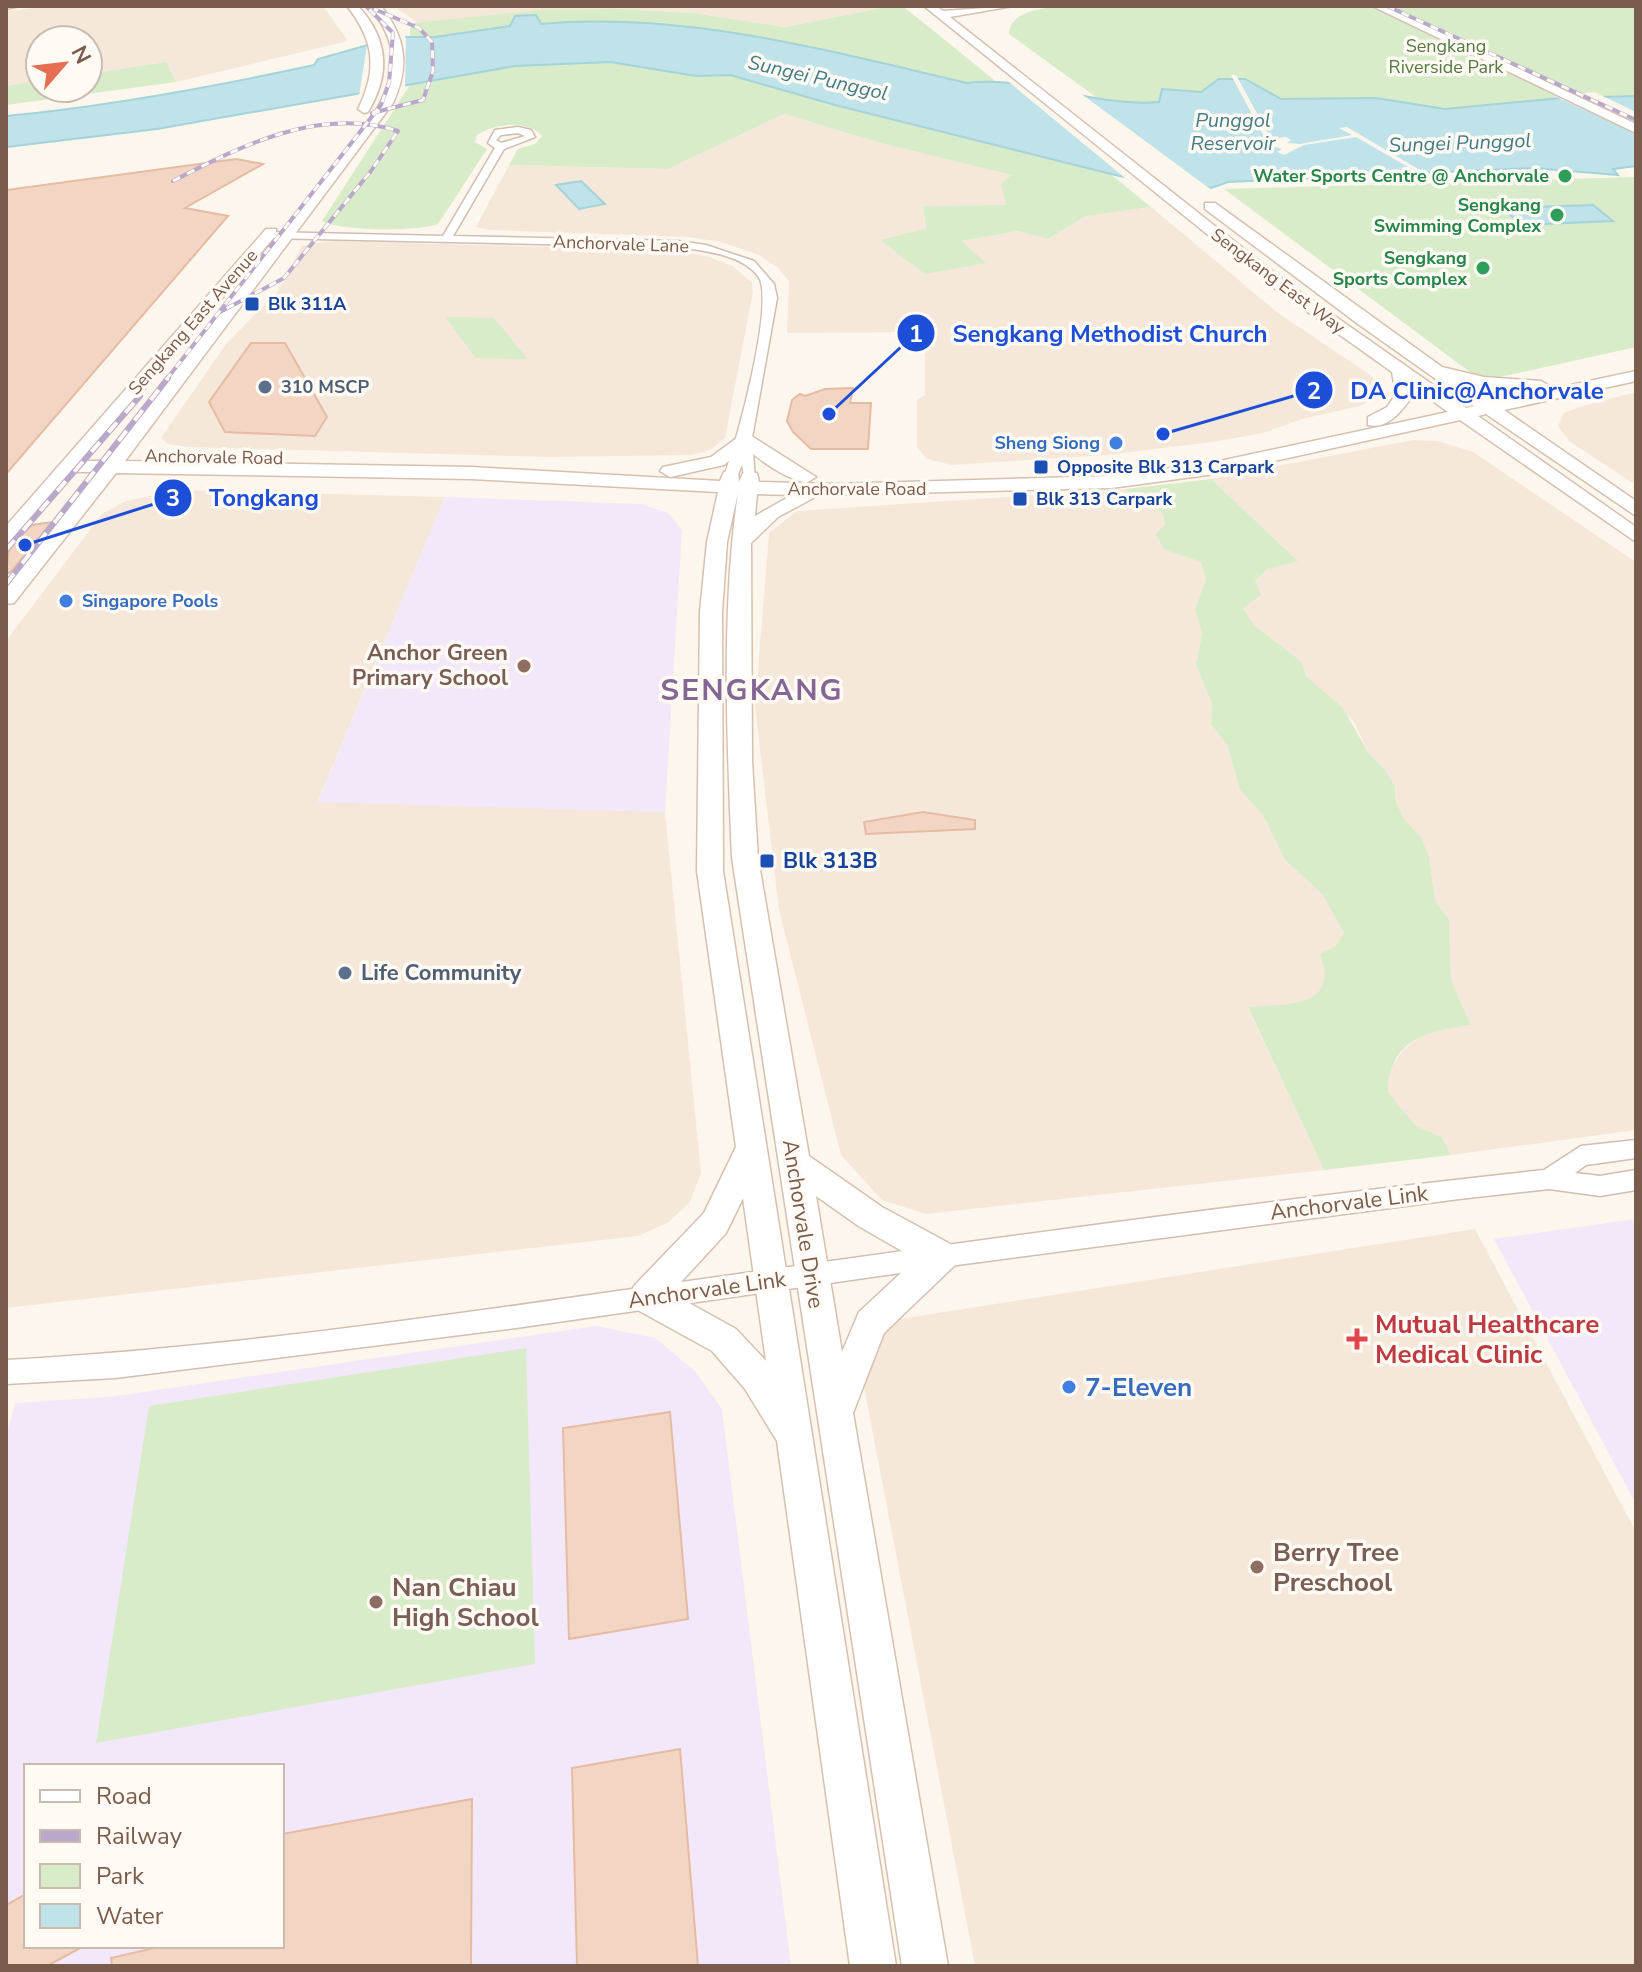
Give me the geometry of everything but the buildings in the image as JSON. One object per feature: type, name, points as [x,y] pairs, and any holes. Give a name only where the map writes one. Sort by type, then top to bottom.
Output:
[{"type":"main road","name":"Sengkang East Avenue","points":[[6,538],[269,235],[356,123],[370,98],[380,59],[375,35],[352,6]]},
{"type":"main road","name":"Sengkang East Avenue","points":[[6,598],[291,235],[391,96],[399,57],[396,32],[375,6]]},
{"type":"main road","points":[[944,9],[1011,6]]},
{"type":"main road","points":[[976,27],[1011,6]]},
{"type":"main road","points":[[1377,6],[1636,129]]},
{"type":"main road","points":[[1395,6],[1636,119]]},
{"type":"main road","name":"Sengkang East Way","points":[[944,9],[976,27],[1056,87]]},
{"type":"main road","name":"Sengkang East Way","points":[[944,9],[976,27],[1212,232],[1401,372],[1636,536]]},
{"type":"main road","name":"Sengkang East Way","points":[[1202,200],[1482,405],[1636,510]]},
{"type":"main road","points":[[1413,355],[1483,382],[1547,390],[1536,416],[1535,432],[1543,446]]},
{"type":"main road","name":"Anchorvale Road","points":[[72,461],[115,461],[163,453],[471,473],[664,478],[834,490],[1027,486],[1151,478],[1215,468],[1395,430],[1456,411],[1636,365]]},
{"type":"main road","points":[[1374,421],[1393,411],[1405,394],[1401,372]]},
{"type":"main road","name":"Anchorvale Road","points":[[1547,390],[1636,376]]},
{"type":"main road","name":"Anchorvale Road","points":[[740,482],[806,477],[1031,472],[1152,464],[1222,453],[1374,421],[1456,411]]},
{"type":"main road","points":[[82,504],[163,453],[147,421]]},
{"type":"main road","points":[[1395,430],[1460,436],[1526,460]]},
{"type":"main road","points":[[664,478],[717,461],[745,438],[771,460],[806,477]]},
{"type":"main road","points":[[664,478],[698,506],[729,543],[779,506],[834,490]]},
{"type":"main road","name":"Anchorvale Drive","points":[[740,482],[729,543],[711,612],[710,871],[798,1442],[873,1966]]},
{"type":"main road","name":"Anchorvale Drive","points":[[729,543],[745,858],[833,1418],[925,1966]]},
{"type":"main road","points":[[752,1145],[715,1223],[646,1297],[724,1340],[757,1377],[798,1442]]},
{"type":"main road","points":[[794,1163],[871,1217],[942,1256],[871,1323],[833,1418]]},
{"type":"street","points":[[6,7],[16,6]]},
{"type":"street","points":[[446,239],[500,147]]},
{"type":"street","name":"Anchorvale Lane","points":[[269,235],[678,244],[704,247],[749,263],[765,275],[771,287],[771,298],[740,482]]},
{"type":"street","name":"Anchorvale Link","points":[[1549,1179],[1581,1156],[1636,1149]]},
{"type":"street","name":"Anchorvale Link","points":[[6,1372],[115,1366],[1549,1179],[1600,1186],[1636,1180]]},
{"type":"shaded area","points":[[53,6],[323,6],[348,41],[176,82],[165,62],[104,72],[104,24],[24,24],[24,83],[6,86],[6,11]]},
{"type":"shaded area","points":[[394,6],[892,6],[785,27],[693,13],[622,9],[520,12],[419,24]]},
{"type":"shaded area","points":[[784,114],[884,144],[1013,175],[1006,205],[923,206],[926,230],[985,263],[961,241],[1019,231],[1048,239],[1086,216],[1151,207],[1278,313],[1370,375],[1378,384],[1378,396],[1360,406],[1302,419],[1263,433],[1212,442],[1106,455],[952,465],[927,459],[917,447],[917,400],[925,395],[925,332],[787,333],[789,281],[777,267],[759,255],[721,242],[688,237],[476,227],[509,165],[668,169]]},
{"type":"shaded area","points":[[330,241],[665,250],[706,256],[733,266],[752,283],[753,292],[725,438],[710,450],[692,455],[549,457],[168,444],[161,438],[226,344],[278,291],[302,246]]},
{"type":"shaded area","points":[[1636,392],[1636,485],[1569,441],[1558,426],[1564,413]]},
{"type":"shaded area","points":[[1413,440],[1438,441],[1473,452],[1636,562],[1636,1130],[1451,1155],[1442,1137],[1416,1126],[1388,1092],[1389,1070],[1404,1049],[1428,1031],[1471,1025],[1451,980],[1449,920],[1435,900],[1429,856],[1421,837],[1404,819],[1396,802],[1395,786],[1368,752],[1354,722],[1306,676],[1302,662],[1254,625],[1242,607],[1255,581],[1267,569],[1297,560],[1211,479]]},
{"type":"shaded area","points":[[1126,489],[1133,500],[1150,504],[1164,514],[1165,525],[1155,534],[1165,550],[1201,562],[1206,579],[1195,609],[1202,634],[1196,664],[1212,704],[1211,724],[1228,747],[1240,790],[1263,815],[1285,860],[1322,894],[1344,933],[1321,991],[1303,1003],[1248,1008],[1324,1170],[926,1214],[882,1200],[841,1155],[779,910],[755,707],[769,533],[797,511]]},
{"type":"shaded area","points":[[177,490],[445,497],[318,801],[665,812],[701,1173],[690,1202],[669,1222],[638,1236],[6,1308],[6,641],[102,514],[126,501]]},
{"type":"shaded area","name":"Anchor Green Primary School","points":[[445,497],[641,504],[668,513],[682,530],[665,812],[318,802]]},
{"type":"shaded area","points":[[1636,1219],[1636,1504],[1494,1239]]},
{"type":"shaded area","points":[[1475,1229],[1636,1532],[1636,1966],[975,1966],[859,1361],[868,1324]]},
{"type":"shaded area","name":"Nan Chiau High School","points":[[596,1326],[655,1338],[695,1371],[722,1409],[791,1966],[6,1966],[6,1438],[15,1403],[109,1397]]},
{"type":"green space","points":[[902,6],[919,19],[1151,207],[1086,216],[1048,239],[1018,231],[962,241],[986,263],[925,274],[880,240],[926,229],[923,206],[1006,205],[1001,183],[1012,175],[884,144],[784,114],[668,169],[509,165],[518,149],[535,144],[542,136],[520,125],[492,128],[477,135],[475,142],[487,149],[438,224],[379,229],[345,227],[322,221],[408,88],[412,76],[410,28],[414,23],[539,10],[622,9],[693,13],[785,27]]},
{"type":"green space","name":"Sengkang Riverside Park","points":[[1065,6],[1636,6],[1636,96],[1561,98],[1445,109],[1376,98],[1282,99],[1245,79],[1201,92],[1162,89],[1160,102],[1132,105],[1100,100],[1009,34],[1016,19],[1031,11]]},
{"type":"green space","points":[[166,62],[176,82],[104,92],[104,72]]},
{"type":"green space","points":[[24,83],[24,103],[6,105],[6,86]]},
{"type":"green space","name":"Sengkang Sports Complex","points":[[1636,177],[1636,347],[1482,381],[1224,189]]},
{"type":"green space","points":[[445,317],[494,318],[528,359],[476,358]]},
{"type":"green space","points":[[1211,479],[1298,561],[1267,569],[1255,581],[1261,595],[1243,608],[1254,625],[1302,662],[1306,676],[1343,708],[1368,752],[1395,786],[1396,802],[1404,819],[1421,837],[1429,856],[1435,900],[1449,920],[1451,980],[1471,1025],[1426,1035],[1403,1049],[1390,1074],[1388,1092],[1416,1126],[1442,1137],[1451,1155],[1324,1170],[1248,1007],[1292,1003],[1316,994],[1323,985],[1320,954],[1336,946],[1344,933],[1322,894],[1285,860],[1263,815],[1240,790],[1228,747],[1211,724],[1212,704],[1196,664],[1202,634],[1195,609],[1206,579],[1201,562],[1165,550],[1155,534],[1165,525],[1163,514],[1150,504],[1133,500],[1126,489]]},
{"type":"green space","points":[[526,1348],[535,1664],[96,1743],[149,1406]]},
{"type":"water","name":"Punggol Reservoir","points":[[536,15],[541,24],[595,21],[702,29],[809,47],[967,83],[1015,83],[1135,103],[1159,102],[1162,89],[1201,92],[1219,79],[1245,79],[1281,99],[1376,98],[1445,109],[1561,98],[1636,96],[1636,166],[1613,169],[1618,175],[1533,168],[1228,182],[1211,188],[1119,176],[835,105],[730,75],[696,76],[610,62],[515,66],[157,129],[6,147],[6,116],[200,88],[314,65],[318,59],[396,37],[435,37],[510,26],[515,16]]},
{"type":"water","points":[[581,181],[605,204],[579,209],[556,185]]},
{"type":"water","name":"Sengkang Swimming Complex","points":[[1593,205],[1613,221],[1521,225],[1503,208]]},
{"type":"pier","points":[[403,32],[406,39],[405,88],[359,96],[368,39]]},
{"type":"pier","points":[[1231,75],[1236,75],[1271,139],[1286,137],[1291,140],[1287,143],[1300,144],[1352,135],[1339,128],[1347,127],[1435,179],[1429,179],[1356,137],[1304,145],[1284,155],[1277,152],[1282,149],[1262,143],[1266,140]]},
{"type":"pier","points":[[1004,78],[1076,90],[1213,191],[1130,182]]},
{"type":"pier","points":[[1594,92],[1636,112],[1636,133],[1554,96]]},
{"type":"railway","points":[[366,6],[393,33],[389,83],[375,112]]},
{"type":"railway","points":[[1387,6],[1636,120]]},
{"type":"railway","points":[[374,9],[419,28],[432,42],[433,71],[423,100],[375,112]]},
{"type":"railway","points":[[365,125],[375,112]]},
{"type":"railway","points":[[173,181],[253,143],[281,134],[339,123],[365,125]]},
{"type":"railway","points":[[166,380],[365,125]]},
{"type":"railway","points":[[220,312],[284,278],[371,171],[398,131],[365,125]]},
{"type":"railway","points":[[6,584],[168,378]]},
{"type":"railway","points":[[6,550],[140,396]]},
{"type":"place","name":"Water Sports Centre @ Anchorvale","points":[[1565,176]]},
{"type":"place","name":"Sengkang Swimming Complex","points":[[1557,215]]},
{"type":"place","name":"Sengkang Sports Complex","points":[[1483,268]]},
{"type":"place","name":"Blk 311A","points":[[252,304]]},
{"type":"place","name":"310 MSCP","points":[[265,387]]},
{"type":"place","name":"Sengkang Methodist Church","points":[[829,414]]},
{"type":"place","name":"DA Clinic@Anchorvale","points":[[1163,434]]},
{"type":"place","name":"Sheng Siong","points":[[1116,443]]},
{"type":"place","name":"Opposite Blk 313 Carpark","points":[[1041,467]]},
{"type":"place","name":"Blk 313 Carpark","points":[[1020,499]]},
{"type":"place","name":"Tongkang","points":[[25,545]]},
{"type":"place","name":"Singapore Pools","points":[[66,601]]},
{"type":"place","name":"Anchor Green Primary School","points":[[524,666]]},
{"type":"place","name":"Blk 313B","points":[[767,861]]},
{"type":"place","name":"Life Community","points":[[345,973]]},
{"type":"place","name":"Mutual Healthcare Medical Clinic","points":[[1357,1339]]},
{"type":"place","name":"7-Eleven","points":[[1069,1387]]},
{"type":"place","name":"Berry Tree Preschool","points":[[1257,1567]]},
{"type":"place","name":"Nan Chiau High School","points":[[376,1602]]},
{"type":"district","name":"SENGKANG","points":[[752,690]]},
{"type":"water label","name":"Sungei Punggol","points":[[818,78]]},
{"type":"water label","name":"Sungei Punggol","points":[[1460,143]]}]
